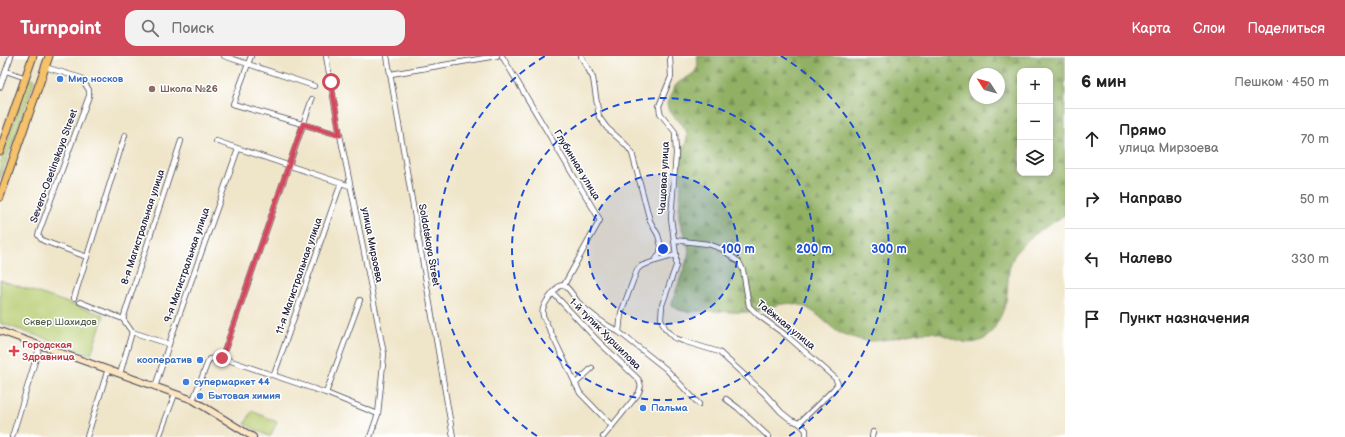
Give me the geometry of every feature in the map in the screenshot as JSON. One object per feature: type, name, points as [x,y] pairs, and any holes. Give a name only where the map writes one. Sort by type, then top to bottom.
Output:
[{"type":"main road","points":[[0,151],[33,56]]},
{"type":"main road","points":[[0,197],[49,56]]},
{"type":"main road","points":[[26,78],[32,74],[36,76],[40,83]]},
{"type":"street","points":[[0,87],[10,56]]},
{"type":"street","points":[[224,56],[314,86]]},
{"type":"street","points":[[251,56],[234,104],[340,135]]},
{"type":"street","name":"улица Мирзоева","points":[[326,56],[340,135],[384,354],[378,414],[370,437]]},
{"type":"street","name":"Soldatskaya Street","points":[[387,56],[453,437]]},
{"type":"street","points":[[391,74],[497,56]]},
{"type":"street","name":"Глубинная улица","points":[[502,56],[600,220],[564,285]]},
{"type":"street","points":[[581,56],[593,78],[599,117],[607,128],[626,145],[632,153],[650,221],[658,236],[661,246],[660,253],[655,261]]},
{"type":"street","name":"Чащовая улица","points":[[670,56],[671,77],[659,106],[660,113],[675,132],[676,154],[671,218],[676,266],[662,305],[661,320],[669,334],[682,341],[719,352],[764,393],[781,412],[791,420],[799,423]]},
{"type":"street","name":"Severo-Osetinskaya Street","points":[[45,67],[82,78],[89,90],[89,96],[38,235],[44,241],[87,257]]},
{"type":"street","points":[[6,71],[26,78]]},
{"type":"street","points":[[222,358],[312,99]]},
{"type":"street","points":[[74,298],[125,135]]},
{"type":"street","name":"8-я Магистральная улица","points":[[123,319],[181,141]]},
{"type":"street","points":[[216,141],[350,186]]},
{"type":"street","name":"9-я Магистральная улица","points":[[155,387],[238,149]]},
{"type":"street","name":"11-я Магистральная улица","points":[[274,375],[341,183]]},
{"type":"street","name":"Таёжная улица","points":[[674,240],[708,244],[722,249],[739,262],[749,306],[758,315],[787,336],[835,378],[838,384],[799,423]]},
{"type":"street","points":[[618,332],[621,314],[634,276],[641,266],[676,255]]},
{"type":"street","points":[[564,285],[559,286],[553,293],[543,307],[542,311],[580,393],[612,426]]},
{"type":"street","name":"1-й тупик Хуршилова","points":[[564,285],[578,302],[590,312],[666,369],[699,404]]},
{"type":"street","name":"1-й тупик Хуршилова","points":[[553,293],[580,324],[638,379],[641,384],[641,389],[638,394],[603,437]]},
{"type":"street","points":[[326,393],[360,300]]},
{"type":"street","points":[[80,302],[123,319],[132,332],[169,344]]},
{"type":"street","points":[[0,331],[193,400],[252,437]]},
{"type":"street","points":[[120,374],[132,332]]},
{"type":"street","points":[[12,437],[40,345]]},
{"type":"street","points":[[193,400],[209,359],[222,358],[326,393],[378,414]]},
{"type":"street","points":[[575,384],[592,368]]},
{"type":"street","points":[[87,437],[108,369]]},
{"type":"street","points":[[159,437],[175,394]]},
{"type":"street","points":[[726,399],[738,408],[769,437]]},
{"type":"street","points":[[799,423],[806,430],[806,437]]},
{"type":"green space","points":[[697,56],[1065,56],[1065,215],[1030,238],[1014,256],[1011,261],[1007,295],[1003,310],[991,332],[984,339],[977,342],[963,342],[930,332],[884,340],[866,341],[838,332],[808,308],[790,303],[749,312],[694,312],[678,310],[672,305],[673,299],[689,251],[679,216],[681,158],[687,134],[686,129],[670,112],[667,103],[676,85],[695,72],[697,68]]},
{"type":"green space","points":[[32,78],[34,80],[33,84],[0,179],[0,163],[29,80]]},
{"type":"green space","name":"Сквер Шахидов","points":[[0,280],[104,315],[91,354],[0,323]]},
{"type":"green space","points":[[252,411],[277,422],[270,437],[245,424]]},
{"type":"place","name":"Мир носков","points":[[60,79]]},
{"type":"place","name":"Школа №26","points":[[152,89]]},
{"type":"place","name":"Городская Здравница","points":[[14,351]]},
{"type":"place","name":"кооператив","points":[[200,360]]},
{"type":"place","name":"супермаркет 44","points":[[186,382]]},
{"type":"place","name":"Бытовая химия","points":[[200,396]]},
{"type":"place","name":"Пальма","points":[[643,408]]},
{"type":"route","points":[[222,358],[303,124],[340,135],[331,82]]}]
